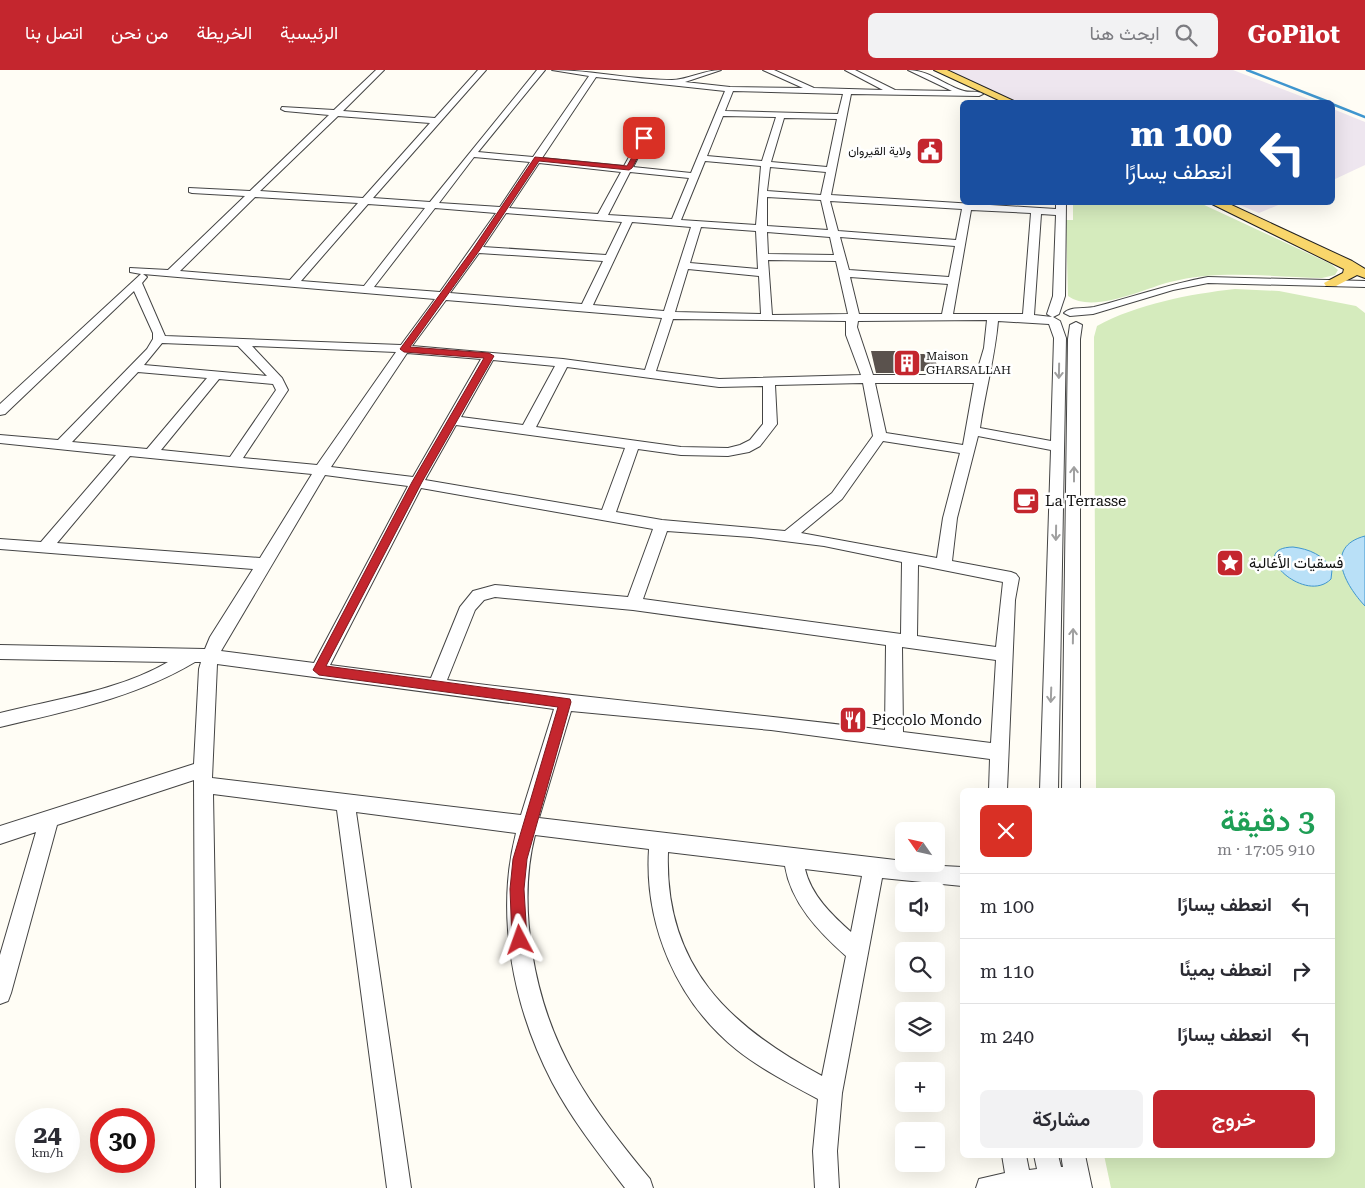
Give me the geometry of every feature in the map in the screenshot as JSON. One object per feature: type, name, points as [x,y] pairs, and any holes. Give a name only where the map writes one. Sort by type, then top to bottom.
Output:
[{"type":"main road","points":[[928,70],[979,94],[996,99]]},
{"type":"main road","points":[[939,70],[996,99]]},
{"type":"main road","points":[[1220,205],[1365,274]]},
{"type":"main road","points":[[1237,205],[1365,264]]},
{"type":"main road","points":[[1331,283],[1350,275],[1351,269],[1347,264]]},
{"type":"street","points":[[170,273],[380,70]]},
{"type":"street","points":[[293,283],[482,70]]},
{"type":"street","points":[[367,289],[472,154],[541,70]]},
{"type":"street","points":[[556,70],[606,77],[730,89],[979,94]]},
{"type":"street","points":[[606,77],[629,70]]},
{"type":"street","points":[[669,83],[717,70]]},
{"type":"street","points":[[768,70],[819,92]]},
{"type":"street","points":[[849,70],[896,93]]},
{"type":"street","points":[[912,70],[963,94]]},
{"type":"street","points":[[781,76],[794,72]]},
{"type":"street","points":[[0,720],[114,690],[159,674],[201,656],[216,642],[322,469],[404,349],[476,250],[593,75]]},
{"type":"street","points":[[675,223],[730,89]]},
{"type":"street","points":[[788,536],[837,496],[880,436],[868,379],[852,335],[853,318],[836,234],[825,199],[847,92]]},
{"type":"street","points":[[285,109],[437,121]]},
{"type":"street","points":[[721,113],[841,116]]},
{"type":"street","points":[[767,318],[761,229],[764,163],[773,132],[781,115]]},
{"type":"street","points":[[601,218],[652,123]]},
{"type":"street","points":[[472,154],[537,158],[694,176]]},
{"type":"street","points":[[702,158],[830,170]]},
{"type":"street","points":[[192,190],[432,205],[960,243]]},
{"type":"street","points":[[762,194],[1036,211],[1061,207],[1059,296],[1054,318],[1060,338],[1049,788]]},
{"type":"street","points":[[947,317],[967,207]]},
{"type":"street","points":[[1031,318],[1036,211]]},
{"type":"street","points":[[586,307],[628,220]]},
{"type":"street","points":[[649,375],[697,225]]},
{"type":"street","points":[[476,250],[610,258]]},
{"type":"street","points":[[763,256],[840,258]]},
{"type":"street","points":[[683,265],[764,272]]},
{"type":"street","points":[[134,270],[668,315],[767,318],[1054,318],[1069,326],[1073,318],[1189,283],[1231,280],[1365,284]]},
{"type":"street","points":[[0,411],[148,271]]},
{"type":"street","points":[[843,273],[953,281]]},
{"type":"street","points":[[62,444],[135,368],[159,339],[159,333],[136,283]]},
{"type":"street","points":[[1303,283],[1365,291]]},
{"type":"street","points":[[1059,296],[1073,318],[1074,339],[1071,788]]},
{"type":"street","points":[[944,563],[950,518],[973,431],[981,379],[990,348],[992,317]]},
{"type":"street","points":[[159,339],[404,349],[563,363],[719,383],[868,379],[981,379]]},
{"type":"street","points":[[235,460],[280,394],[282,386],[241,342]]},
{"type":"street","points":[[319,670],[417,482],[489,356]]},
{"type":"street","points":[[528,430],[563,363]]},
{"type":"street","points":[[135,368],[278,381]]},
{"type":"street","points":[[151,452],[216,375]]},
{"type":"street","points":[[453,420],[711,453],[744,449],[763,435],[770,424],[769,383]]},
{"type":"street","points":[[973,431],[1058,447]]},
{"type":"street","points":[[880,436],[967,450]]},
{"type":"street","points":[[3,443],[62,444],[322,469],[417,482],[662,525],[788,536],[944,563],[1011,578],[1007,600],[998,788]]},
{"type":"street","points":[[606,516],[633,444]]},
{"type":"street","points":[[45,547],[128,450]]},
{"type":"street","points":[[633,604],[662,525]]},
{"type":"street","points":[[0,544],[263,564]]},
{"type":"street","points":[[894,739],[901,642],[910,557]]},
{"type":"street","points":[[437,684],[468,607],[479,595],[486,591],[522,592],[633,604],[1005,655]]},
{"type":"street","points":[[0,652],[201,656],[437,684],[565,702],[771,723],[999,752]]},
{"type":"street","points":[[201,656],[207,669],[204,777],[208,1188]]},
{"type":"street","points":[[565,702],[520,859],[517,889],[518,925],[523,971],[536,1024],[561,1080],[600,1138],[641,1188]]},
{"type":"street","points":[[0,835],[49,819],[204,777],[345,801],[874,868],[960,876]]},
{"type":"street","points":[[345,801],[399,1188]]},
{"type":"street","points":[[0,993],[8,942],[49,819]]},
{"type":"street","points":[[659,840],[659,887],[664,916],[675,948],[691,981],[712,1011],[744,1041],[782,1067],[830,1093]]},
{"type":"street","points":[[794,857],[795,871],[810,901],[822,918],[857,951]]},
{"type":"street","points":[[827,1188],[825,1151],[830,1093],[874,868]]},
{"type":"street","points":[[1015,1158],[1019,1183]]},
{"type":"street","points":[[1074,1158],[1080,1184]]},
{"type":"street","points":[[988,1188],[1019,1183],[1050,1174],[1080,1184]]},
{"type":"shaded area","points":[[944,70],[1233,70],[1311,100],[1011,100]]},
{"type":"shaded area","points":[[1335,110],[1365,122],[1365,165],[1335,179]]},
{"type":"shaded area","points":[[1240,205],[1278,205],[1259,213]]},
{"type":"green space","points":[[1073,205],[1204,205],[1331,264],[1338,270],[1335,275],[1322,278],[1226,275],[1189,278],[1104,301],[1078,301],[1068,296],[1066,220],[1073,220]]},
{"type":"green space","name":"فسقيات الأغالبة","points":[[1235,289],[1279,291],[1356,306],[1365,313],[1365,1188],[1111,1188],[1105,1158],[1335,1158],[1335,788],[1096,788],[1094,337],[1097,326],[1113,318],[1164,301]]},
{"type":"water","points":[[1365,536],[1365,606],[1346,578],[1342,568],[1342,558],[1345,549],[1352,541]]},
{"type":"water","points":[[1293,547],[1310,551],[1325,560],[1332,570],[1331,579],[1320,585],[1307,586],[1284,574],[1277,565],[1275,556],[1279,550]]},
{"type":"building","name":"Maison GHARSALLAH","points":[[871,351],[918,351],[918,354],[934,354],[937,366],[925,366],[926,371],[912,371],[912,373],[876,373]]},
{"type":"waterway","points":[[1247,70],[1324,100]]},
{"type":"waterway","points":[[1335,105],[1365,117]]},
{"type":"place","name":"ولاية القيروان","points":[[930,151]]},
{"type":"place","name":"Maison GHARSALLAH","points":[[907,363]]},
{"type":"place","name":"La Terrasse","points":[[1026,501]]},
{"type":"place","name":"فسقيات الأغالبة","points":[[1230,563]]},
{"type":"place","name":"Piccolo Mondo","points":[[853,720]]},
{"type":"route","points":[[520,940],[517,889],[520,859],[565,702],[319,670],[417,482],[489,356],[404,349],[476,250],[537,158],[629,168],[644,138]]}]
